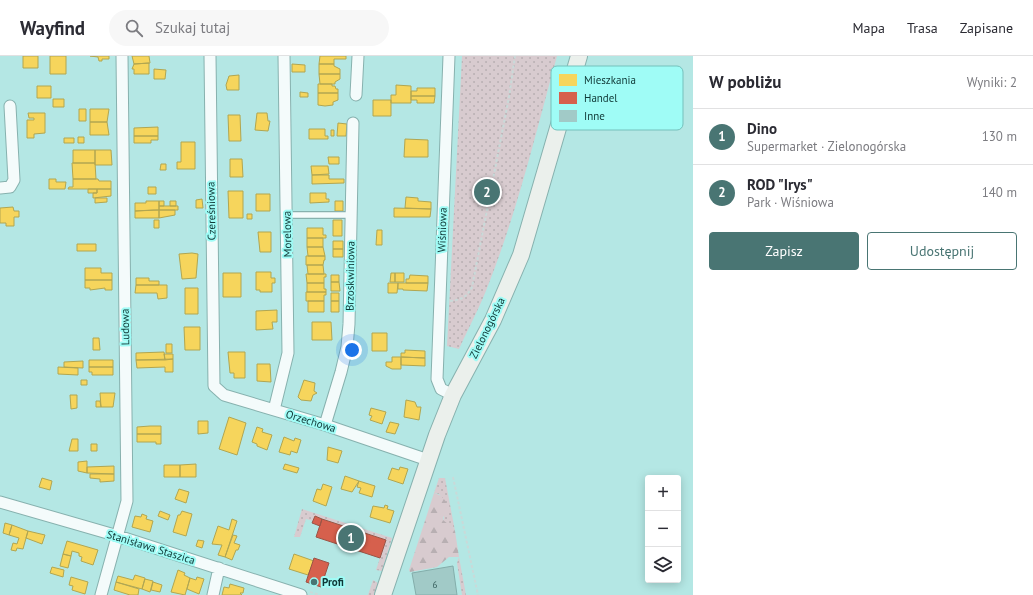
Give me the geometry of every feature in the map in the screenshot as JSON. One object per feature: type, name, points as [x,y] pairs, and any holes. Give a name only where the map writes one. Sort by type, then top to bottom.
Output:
[{"type":"street","name":"Ludowa","points":[[102,595],[126,501],[122,56]]},
{"type":"street","name":"Czereśniowa","points":[[210,56],[212,367]]},
{"type":"street","name":"Morelowa","points":[[274,410],[288,353],[284,56]]},
{"type":"street","points":[[356,95],[358,56]]},
{"type":"street","name":"Wiśniowa","points":[[449,56],[437,379],[440,388],[454,396]]},
{"type":"street","name":"Zielonogórska","points":[[576,66],[579,56]]},
{"type":"street","points":[[0,188],[10,188],[14,180],[10,106]]},
{"type":"street","name":"Brzoskwiniowa","points":[[325,425],[342,372],[347,347],[349,324],[353,123]]},
{"type":"street","name":"Zielonogórska","points":[[383,595],[428,460],[454,396],[493,320],[520,255],[557,130]]},
{"type":"street","name":"Orzechowa","points":[[212,367],[214,386],[224,395],[325,425],[428,460]]},
{"type":"street","name":"Stanisława Staszica","points":[[0,502],[118,536],[301,595]]},
{"type":"street","points":[[213,595],[219,568]]},
{"type":"lane","points":[[287,215],[351,215]]},
{"type":"path","points":[[449,301],[462,299],[468,294],[472,287],[509,97],[515,56]]},
{"type":"path","points":[[453,477],[478,595]]},
{"type":"green space","points":[[462,56],[557,56],[554,66],[551,66],[551,78],[509,227],[486,291],[459,349],[447,346]]},
{"type":"green space","points":[[439,478],[445,478],[455,531],[443,522],[446,504],[439,494],[434,493]]},
{"type":"green space","points":[[434,493],[440,495],[447,503],[448,513],[443,517],[443,520],[455,531],[459,557],[449,557],[437,567],[410,572],[409,570]]},
{"type":"green space","points":[[302,509],[392,538],[382,571],[376,570],[386,540],[315,516],[313,521],[306,519],[300,537],[294,537]]},
{"type":"green space","points":[[459,557],[466,595],[462,595],[457,563]]},
{"type":"green space","points":[[373,580],[378,583],[374,595],[368,595]]},
{"type":"building: Mieszkania","points":[[23,56],[38,56],[38,68],[23,68]]},
{"type":"building: Mieszkania","points":[[50,56],[66,56],[66,74],[50,74]]},
{"type":"building: Mieszkania","points":[[90,56],[109,56],[109,59],[102,59],[102,61],[99,61],[98,57]]},
{"type":"building: Mieszkania","points":[[132,56],[149,56],[150,63],[134,64]]},
{"type":"building: Mieszkania","points":[[320,56],[346,56],[346,59],[334,59],[334,64],[319,64]]},
{"type":"building: Mieszkania","points":[[149,63],[149,74],[134,74],[134,69],[132,69],[134,64]]},
{"type":"building: Mieszkania","points":[[292,64],[305,65],[305,72],[292,72]]},
{"type":"building: Mieszkania","points":[[319,64],[334,64],[334,66],[340,69],[340,74],[319,74]]},
{"type":"building: Mieszkania","points":[[154,69],[166,70],[165,79],[154,79]]},
{"type":"building: Mieszkania","points":[[319,74],[340,74],[340,79],[335,82],[335,84],[320,84]]},
{"type":"building: Mieszkania","points":[[239,75],[239,90],[227,90],[226,85],[229,76]]},
{"type":"building: Mieszkania","points":[[318,84],[332,84],[332,86],[335,86],[336,89],[338,89],[338,93],[318,93]]},
{"type":"building: Mieszkania","points":[[396,85],[411,86],[411,103],[391,103],[391,95],[396,95]]},
{"type":"building: Mieszkania","points":[[37,86],[51,86],[51,98],[37,98]]},
{"type":"building: Mieszkania","points":[[417,88],[435,88],[435,96],[411,96],[411,91],[417,91]]},
{"type":"building: Mieszkania","points":[[300,92],[308,93],[308,97],[300,97]]},
{"type":"building: Mieszkania","points":[[318,93],[338,93],[338,100],[333,102],[333,105],[318,105]]},
{"type":"building: Mieszkania","points":[[411,96],[435,96],[434,103],[417,103],[417,100],[411,100]]},
{"type":"building: Mieszkania","points":[[53,99],[64,99],[64,107],[53,107]]},
{"type":"building: Mieszkania","points":[[373,100],[391,100],[391,116],[373,116]]},
{"type":"building: Mieszkania","points":[[79,109],[86,109],[86,121],[79,121]]},
{"type":"building: Mieszkania","points":[[90,109],[109,109],[107,122],[90,122]]},
{"type":"building: Mieszkania","points":[[28,113],[45,113],[45,133],[34,134],[34,138],[27,138],[27,120],[34,120],[34,118],[29,118]]},
{"type":"building: Mieszkania","points":[[257,113],[267,113],[268,121],[270,121],[268,131],[255,130]]},
{"type":"building: Mieszkania","points":[[228,115],[240,115],[241,141],[229,141]]},
{"type":"building: Mieszkania","points":[[90,122],[107,122],[109,135],[90,135]]},
{"type":"building: Mieszkania","points":[[338,123],[347,124],[346,136],[337,136]]},
{"type":"building: Mieszkania","points":[[158,127],[158,136],[134,136],[134,128]]},
{"type":"building: Mieszkania","points":[[309,129],[325,129],[325,136],[328,136],[328,139],[309,139]]},
{"type":"building: Mieszkania","points":[[331,130],[334,130],[334,136],[331,136]]},
{"type":"building: Mieszkania","points":[[134,136],[158,136],[158,140],[151,140],[151,143],[134,143]]},
{"type":"building: Mieszkania","points":[[78,137],[84,137],[84,143],[78,143]]},
{"type":"building: Mieszkania","points":[[64,138],[74,138],[74,143],[64,143]]},
{"type":"building: Mieszkania","points":[[405,139],[428,140],[428,157],[404,157]]},
{"type":"building: Mieszkania","points":[[181,142],[195,142],[195,169],[177,169],[177,162],[181,162]]},
{"type":"building: Mieszkania","points":[[73,150],[95,150],[95,163],[73,163]]},
{"type":"building: Mieszkania","points":[[95,150],[111,150],[112,165],[95,165]]},
{"type":"building: Mieszkania","points":[[328,157],[339,157],[339,164],[329,164]]},
{"type":"building: Mieszkania","points":[[230,159],[242,159],[243,177],[230,177]]},
{"type":"building: Mieszkania","points":[[72,163],[95,163],[96,179],[73,179]]},
{"type":"building: Mieszkania","points":[[161,164],[166,164],[166,170],[160,170]]},
{"type":"building: Mieszkania","points":[[311,166],[328,166],[329,174],[312,175]]},
{"type":"building: Mieszkania","points":[[312,175],[329,175],[329,179],[344,179],[344,183],[312,184]]},
{"type":"building: Mieszkania","points":[[49,179],[56,179],[56,182],[66,182],[65,189],[49,189]]},
{"type":"building: Mieszkania","points":[[73,179],[98,179],[99,181],[111,181],[111,189],[68,189],[69,187],[73,187]]},
{"type":"building: Mieszkania","points":[[148,187],[156,187],[156,194],[148,194]]},
{"type":"building: Mieszkania","points":[[88,189],[97,189],[97,193],[88,193]]},
{"type":"building: Mieszkania","points":[[97,189],[111,189],[111,196],[93,198],[93,193],[97,193]]},
{"type":"building: Mieszkania","points":[[228,191],[243,191],[243,218],[229,218]]},
{"type":"building: Mieszkania","points":[[310,193],[326,193],[326,199],[329,199],[329,202],[310,203]]},
{"type":"building: Mieszkania","points":[[256,194],[270,194],[270,211],[256,211]]},
{"type":"building: Mieszkania","points":[[406,197],[418,198],[418,201],[431,202],[431,209],[405,208]]},
{"type":"building: Mieszkania","points":[[95,198],[107,198],[107,202],[95,203]]},
{"type":"building: Mieszkania","points":[[202,199],[203,208],[196,208],[196,200]]},
{"type":"building: Mieszkania","points":[[146,201],[159,201],[159,210],[135,211],[135,203],[146,203]]},
{"type":"building: Mieszkania","points":[[159,201],[164,201],[164,206],[159,206]]},
{"type":"building: Mieszkania","points":[[170,201],[176,201],[176,206],[170,206]]},
{"type":"building: Mieszkania","points":[[335,201],[343,201],[343,211],[335,211]]},
{"type":"building: Mieszkania","points":[[159,206],[178,206],[178,210],[159,210]]},
{"type":"building: Mieszkania","points":[[13,207],[14,211],[19,211],[19,217],[14,217],[14,226],[6,226],[6,223],[0,223],[0,208]]},
{"type":"building: Mieszkania","points":[[394,208],[431,209],[430,217],[394,217]]},
{"type":"building: Mieszkania","points":[[159,210],[159,218],[135,218],[135,211]]},
{"type":"building: Mieszkania","points":[[159,210],[175,210],[175,215],[159,218]]},
{"type":"building: Mieszkania","points":[[247,214],[252,214],[252,219],[247,219]]},
{"type":"building: Mieszkania","points":[[154,220],[159,220],[159,228],[154,228]]},
{"type":"building: Mieszkania","points":[[333,220],[342,220],[342,236],[333,236]]},
{"type":"building: Mieszkania","points":[[307,228],[323,228],[323,235],[326,235],[326,238],[307,238]]},
{"type":"building: Mieszkania","points":[[377,230],[382,230],[382,245],[376,245]]},
{"type":"building: Mieszkania","points":[[258,232],[271,232],[271,252],[260,252]]},
{"type":"building: Mieszkania","points":[[307,238],[323,238],[323,247],[307,247]]},
{"type":"building: Mieszkania","points":[[333,241],[343,241],[343,249],[333,249]]},
{"type":"building: Mieszkania","points":[[77,244],[96,244],[96,251],[77,251]]},
{"type":"building: Mieszkania","points":[[307,247],[323,247],[325,256],[308,256]]},
{"type":"building: Mieszkania","points":[[333,249],[343,249],[343,257],[333,257]]},
{"type":"building: Mieszkania","points":[[179,254],[198,254],[196,278],[182,279]]},
{"type":"building: Mieszkania","points":[[306,256],[325,256],[325,260],[323,265],[306,265]]},
{"type":"building: Mieszkania","points":[[307,265],[323,265],[324,274],[308,274]]},
{"type":"building: Mieszkania","points":[[85,268],[101,268],[101,273],[112,273],[112,280],[85,280]]},
{"type":"building: Mieszkania","points":[[256,272],[271,272],[271,278],[275,278],[275,283],[272,283],[272,292],[260,292],[260,290],[256,290]]},
{"type":"building: Mieszkania","points":[[223,273],[241,273],[241,297],[223,297]]},
{"type":"building: Mieszkania","points":[[391,273],[395,273],[395,282],[390,282]]},
{"type":"building: Mieszkania","points":[[395,273],[404,273],[404,282],[395,282]]},
{"type":"building: Mieszkania","points":[[306,274],[326,274],[326,277],[324,277],[324,283],[307,283]]},
{"type":"building: Mieszkania","points":[[331,275],[339,275],[339,282],[331,282]]},
{"type":"building: Mieszkania","points":[[410,275],[428,276],[428,283],[406,283],[406,279],[409,279]]},
{"type":"building: Mieszkania","points":[[136,278],[149,278],[149,281],[159,281],[159,285],[136,285]]},
{"type":"building: Mieszkania","points":[[85,280],[112,280],[112,290],[105,290],[105,288],[90,290],[90,288],[85,288]]},
{"type":"building: Mieszkania","points":[[331,282],[339,282],[340,291],[331,291]]},
{"type":"building: Mieszkania","points":[[307,283],[324,283],[324,289],[326,289],[326,292],[307,292]]},
{"type":"building: Mieszkania","points":[[388,283],[398,283],[397,293],[388,293]]},
{"type":"building: Mieszkania","points":[[398,283],[428,283],[427,291],[398,289]]},
{"type":"building: Mieszkania","points":[[136,285],[167,285],[167,298],[158,299],[157,293],[135,293]]},
{"type":"building: Mieszkania","points":[[185,288],[198,288],[198,314],[185,314]]},
{"type":"building: Mieszkania","points":[[306,292],[326,292],[326,295],[324,295],[324,301],[306,301]]},
{"type":"building: Mieszkania","points":[[331,293],[339,293],[339,301],[331,301]]},
{"type":"building: Mieszkania","points":[[308,301],[324,301],[324,312],[308,312]]},
{"type":"building: Mieszkania","points":[[331,301],[339,301],[339,312],[331,312]]},
{"type":"building: Mieszkania","points":[[277,310],[277,322],[272,322],[273,329],[256,330],[256,311]]},
{"type":"building: Mieszkania","points":[[312,322],[331,322],[332,340],[312,340]]},
{"type":"building: Mieszkania","points":[[184,327],[200,327],[200,350],[185,350]]},
{"type":"building: Mieszkania","points":[[372,333],[387,333],[387,351],[372,351]]},
{"type":"building: Mieszkania","points":[[93,338],[99,338],[100,350],[93,350]]},
{"type":"building: Mieszkania","points":[[166,344],[172,344],[172,353],[166,353]]},
{"type":"building: Mieszkania","points":[[405,350],[425,351],[425,358],[401,357],[401,353],[405,353]]},
{"type":"building: Mieszkania","points":[[164,352],[165,360],[136,360],[136,353]]},
{"type":"building: Mieszkania","points":[[228,352],[245,352],[245,378],[234,378],[234,373],[230,373]]},
{"type":"building: Mieszkania","points":[[164,354],[173,354],[173,359],[165,360]]},
{"type":"building: Mieszkania","points":[[392,357],[401,357],[401,369],[392,369],[386,366],[386,362],[392,362]]},
{"type":"building: Mieszkania","points":[[401,357],[425,358],[425,366],[401,365]]},
{"type":"building: Mieszkania","points":[[173,359],[173,372],[165,372],[165,367],[137,368],[136,360]]},
{"type":"building: Mieszkania","points":[[89,360],[113,360],[113,367],[89,367]]},
{"type":"building: Mieszkania","points":[[83,361],[83,368],[64,367],[64,362]]},
{"type":"building: Mieszkania","points":[[257,364],[270,364],[271,382],[257,381]]},
{"type":"building: Mieszkania","points":[[58,367],[78,368],[78,375],[58,374]]},
{"type":"building: Mieszkania","points":[[89,367],[113,367],[113,375],[92,375],[92,372],[89,372]]},
{"type":"building: Mieszkania","points":[[81,380],[87,380],[87,385],[81,385]]},
{"type":"building: Mieszkania","points":[[304,380],[315,383],[314,391],[317,393],[313,395],[311,401],[301,400],[298,397]]},
{"type":"building: Mieszkania","points":[[100,393],[115,393],[113,407],[101,407]]},
{"type":"building: Mieszkania","points":[[70,395],[77,395],[77,408],[71,409]]},
{"type":"building: Mieszkania","points":[[406,400],[415,402],[417,407],[421,407],[419,420],[404,417]]},
{"type":"building: Mieszkania","points":[[96,401],[100,401],[101,407],[96,407]]},
{"type":"building: Mieszkania","points":[[371,408],[386,412],[382,424],[370,420],[372,416],[369,415]]},
{"type":"building: Mieszkania","points":[[229,417],[246,423],[237,455],[219,449]]},
{"type":"building: Mieszkania","points":[[198,421],[208,421],[208,433],[198,434]]},
{"type":"building: Mieszkania","points":[[390,422],[399,424],[395,434],[386,432]]},
{"type":"building: Mieszkania","points":[[161,426],[161,434],[137,434],[137,427]]},
{"type":"building: Mieszkania","points":[[257,427],[263,429],[262,432],[272,435],[267,450],[252,442]]},
{"type":"building: Mieszkania","points":[[137,434],[161,434],[161,444],[156,444],[156,442],[137,442]]},
{"type":"building: Mieszkania","points":[[284,437],[294,441],[295,438],[301,440],[297,453],[291,451],[290,455],[279,452]]},
{"type":"building: Mieszkania","points":[[72,439],[78,439],[78,451],[69,451]]},
{"type":"building: Mieszkania","points":[[91,444],[97,444],[97,451],[91,451]]},
{"type":"building: Mieszkania","points":[[328,447],[342,451],[338,463],[327,460]]},
{"type":"building: Mieszkania","points":[[87,461],[87,473],[78,471],[78,462]]},
{"type":"building: Mieszkania","points":[[196,464],[196,477],[180,477],[180,465]]},
{"type":"building: Mieszkania","points":[[285,464],[299,468],[297,473],[283,469]]},
{"type":"building: Mieszkania","points":[[164,465],[180,465],[180,477],[164,477]]},
{"type":"building: Mieszkania","points":[[114,466],[114,474],[87,473],[87,467]]},
{"type":"building: Mieszkania","points":[[400,467],[408,469],[403,484],[388,479],[392,468],[399,470]]},
{"type":"building: Mieszkania","points":[[90,474],[114,474],[114,481],[100,482],[100,479],[90,478]]},
{"type":"building: Mieszkania","points":[[345,476],[359,481],[352,492],[341,489]]},
{"type":"building: Mieszkania","points":[[42,478],[52,481],[50,490],[39,487]]},
{"type":"building: Mieszkania","points":[[359,481],[375,486],[372,497],[359,493],[361,488],[357,487]]},
{"type":"building: Mieszkania","points":[[323,484],[332,487],[326,506],[313,501],[317,489],[321,490]]},
{"type":"building: Mieszkania","points":[[179,489],[189,492],[186,503],[175,499]]},
{"type":"building: Mieszkania","points":[[385,505],[388,506],[387,509],[394,511],[390,523],[370,517],[373,506],[384,508]]},
{"type":"building: Mieszkania","points":[[160,511],[170,515],[168,520],[158,516]]},
{"type":"building: Mieszkania","points":[[182,511],[192,514],[186,536],[173,532],[178,515],[180,515]]},
{"type":"building: Mieszkania","points":[[142,514],[147,516],[146,519],[153,521],[150,532],[132,527],[135,516],[141,517]]},
{"type":"building: Mieszkania","points":[[232,519],[237,521],[225,557],[218,555],[222,545],[212,544],[218,526],[229,530]]},
{"type":"building: Mieszkania","points":[[5,523],[12,525],[9,535],[3,533]]},
{"type":"building: Mieszkania","points":[[12,525],[28,531],[23,549],[17,548],[16,551],[11,550],[13,543],[17,544],[19,538],[9,535]]},
{"type":"building: Mieszkania","points":[[28,531],[45,535],[42,544],[26,538]]},
{"type":"building: Mieszkania","points":[[233,535],[237,536],[234,543],[240,545],[232,560],[225,557]]},
{"type":"building: Mieszkania","points":[[198,540],[204,541],[202,548],[196,546]]},
{"type":"building: Mieszkania","points":[[67,541],[98,550],[93,565],[81,561],[82,557],[79,556],[79,553],[72,551],[71,556],[63,554]]},
{"type":"building: Mieszkania","points":[[63,554],[71,556],[68,568],[60,566]]},
{"type":"building: Mieszkania","points":[[294,554],[314,561],[308,575],[289,569]]},
{"type":"building: Mieszkania","points":[[52,567],[64,570],[63,577],[50,573]]},
{"type":"building: Mieszkania","points":[[178,570],[185,573],[184,575],[190,578],[185,595],[171,592]]},
{"type":"building: Mieszkania","points":[[135,575],[145,578],[142,589],[116,582],[118,576],[133,580]]},
{"type":"building: Mieszkania","points":[[71,577],[88,582],[85,594],[72,590],[73,586],[69,585]]},
{"type":"building: Mieszkania","points":[[197,577],[204,579],[199,594],[187,589],[190,578],[196,580]]},
{"type":"building: Mieszkania","points":[[145,579],[153,581],[150,592],[142,589]]},
{"type":"building: Mieszkania","points":[[116,582],[139,589],[138,595],[130,595],[114,590]]},
{"type":"building: Mieszkania","points":[[153,582],[162,585],[160,592],[151,590]]},
{"type":"building: Mieszkania","points":[[230,584],[244,588],[243,593],[240,593],[242,595],[222,595],[224,587],[229,588]]},
{"type":"building: Handel","points":[[315,516],[322,519],[320,526],[312,523]]},
{"type":"building: Handel","points":[[322,519],[386,540],[380,558],[316,537]]},
{"type":"building: Handel","points":[[314,558],[329,563],[321,587],[306,582]]},
{"type":"building: Inne","points":[[453,566],[457,595],[416,595],[412,573]]},
{"type":"place","name":"ROD \"Irys\"","points":[[487,192]]},
{"type":"place","name":"Dino","points":[[351,538]]},
{"type":"place","name":"Profi","points":[[314,582]]}]
